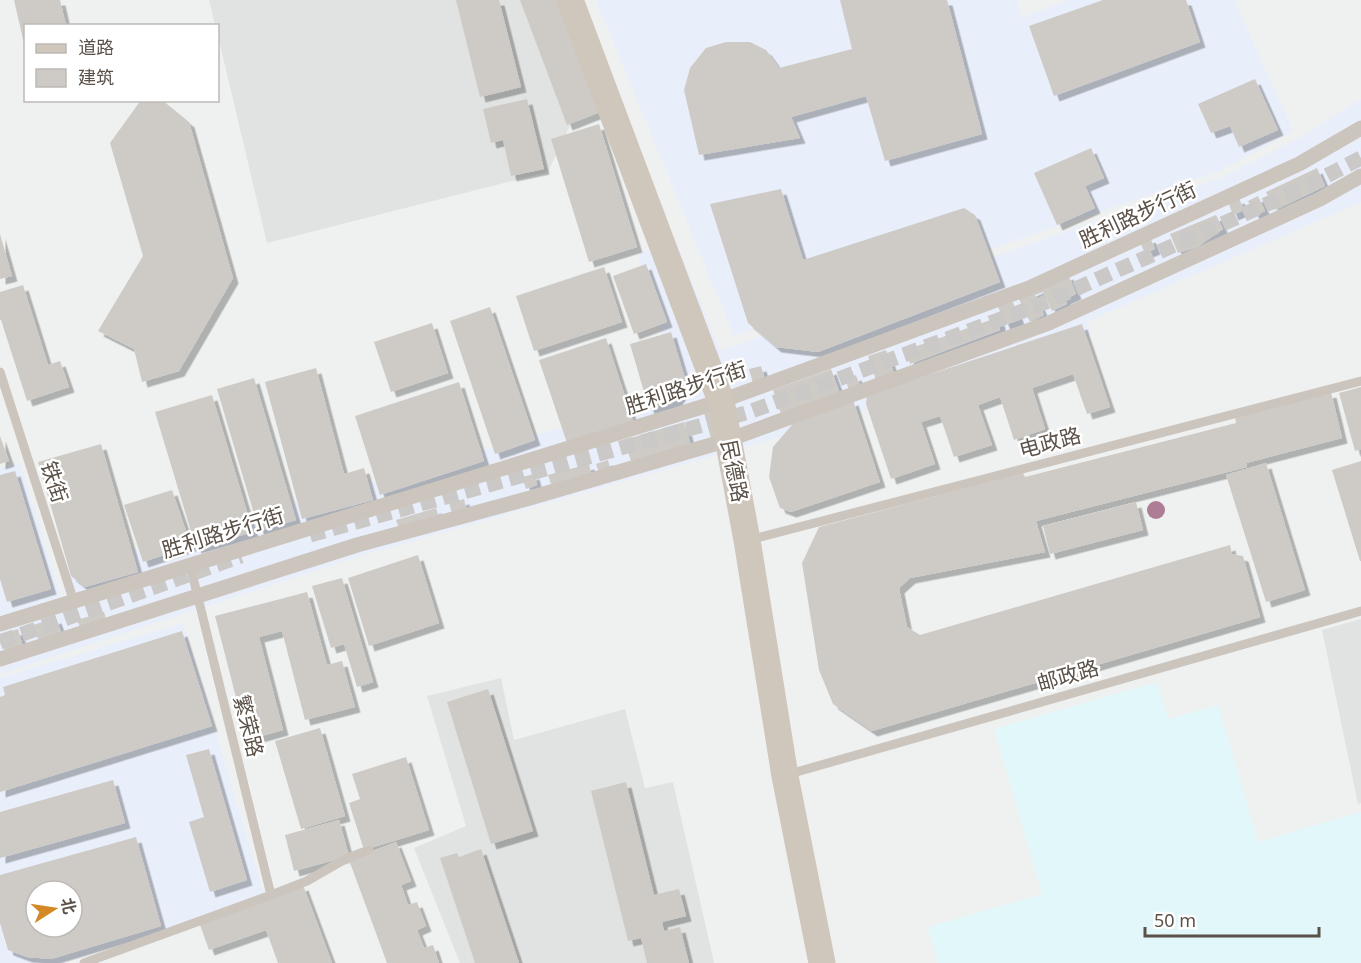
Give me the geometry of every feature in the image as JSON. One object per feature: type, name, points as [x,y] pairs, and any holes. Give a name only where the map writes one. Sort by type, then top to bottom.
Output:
[{"type":"main road","name":"民德路","points":[[570,0],[721,401],[747,540],[785,776],[822,963]]},
{"type":"street","name":"胜利路步行街","points":[[0,624],[721,401],[1029,288],[1299,164],[1361,128]]},
{"type":"street","points":[[0,659],[357,545],[530,498],[728,440],[1050,323],[1320,199],[1361,176]]},
{"type":"lane","name":"铁街","points":[[0,372],[74,602]]},
{"type":"lane","name":"电政路","points":[[747,540],[1361,381]]},
{"type":"lane","name":"繁荣路","points":[[190,564],[271,895]]},
{"type":"lane","name":"邮政路","points":[[785,776],[1361,611]]},
{"type":"lane","points":[[84,963],[307,881],[347,858],[369,850]]},
{"type":"shaded area","points":[[209,0],[535,0],[580,104],[548,172],[267,243],[219,40],[219,24],[215,24]]},
{"type":"shaded area","points":[[596,0],[1017,0],[1022,18],[1068,0],[1234,0],[1293,131],[1220,171],[734,336]]},
{"type":"shaded area","points":[[1361,99],[1361,202],[1088,321],[1090,335],[798,432],[363,555],[0,674],[0,621],[67,600],[59,571],[665,398],[678,387],[638,259],[642,252],[675,238],[720,351],[1221,178],[1299,138]]},
{"type":"shaded area","points":[[20,463],[61,597],[0,617],[0,468]]},
{"type":"shaded area","points":[[1361,619],[1361,803],[1358,804],[1322,630]]},
{"type":"shaded area","points":[[183,623],[265,897],[64,963],[0,963],[0,678]]},
{"type":"shaded area","points":[[501,678],[514,740],[625,709],[645,788],[673,782],[714,963],[460,963],[414,848],[466,826],[427,696]]},
{"type":"shaded area","points":[[1157,682],[1168,719],[1218,705],[1258,842],[1361,812],[1361,963],[938,963],[928,927],[1042,894],[994,729]]},
{"type":"building","points":[[14,0],[60,0],[66,24],[24,24],[24,44]]},
{"type":"building","points":[[456,0],[499,0],[521,87],[480,97]]},
{"type":"building","points":[[520,0],[558,0],[600,112],[567,125]]},
{"type":"building","points":[[840,0],[947,0],[982,134],[885,161],[866,96],[791,117],[800,138],[699,155],[684,90],[690,68],[706,48],[726,42],[750,42],[766,50],[779,68],[852,49]]},
{"type":"building","points":[[1103,0],[1186,0],[1200,42],[1054,96],[1029,26]]},
{"type":"building","points":[[1255,79],[1278,130],[1239,147],[1230,126],[1211,133],[1198,104]]},
{"type":"building","points":[[527,99],[544,169],[511,176],[503,140],[491,143],[483,109]]},
{"type":"building","points":[[140,102],[164,102],[189,122],[233,278],[179,371],[142,382],[134,349],[98,331],[143,256],[110,143]]},
{"type":"building","points":[[599,124],[637,247],[589,262],[551,139]]},
{"type":"building","points":[[1091,148],[1104,178],[1085,186],[1095,208],[1057,225],[1034,173]]},
{"type":"building","points":[[1317,168],[1325,186],[1275,210],[1266,192]]},
{"type":"building","points":[[781,189],[803,260],[964,208],[975,215],[1000,282],[818,352],[776,347],[748,323],[710,204]]},
{"type":"building","points":[[1258,196],[1265,211],[1255,216],[1248,201]]},
{"type":"building","points":[[1239,198],[1244,210],[1233,215],[1228,202]]},
{"type":"building","points":[[1216,215],[1223,229],[1197,247],[1178,253],[1170,234]]},
{"type":"building","points":[[0,234],[12,276],[0,279]]},
{"type":"building","points":[[1150,237],[1155,249],[1145,253],[1140,242]]},
{"type":"building","points":[[646,264],[667,322],[634,334],[613,276]]},
{"type":"building","points":[[604,267],[622,322],[534,351],[516,296]]},
{"type":"building","points":[[1068,274],[1076,294],[1065,299],[1067,304],[1052,311],[1043,292],[1035,295],[1044,315],[1030,322],[1018,297]]},
{"type":"building","points":[[23,285],[48,365],[60,361],[69,387],[27,401],[0,320],[0,292]]},
{"type":"building","points":[[1013,302],[1019,320],[1005,325],[998,306]]},
{"type":"building","points":[[490,307],[535,440],[495,454],[450,321]]},
{"type":"building","points":[[996,318],[1000,322],[1000,330],[910,364],[906,350]]},
{"type":"building","points":[[432,323],[448,373],[391,392],[374,342]]},
{"type":"building","points":[[1082,324],[1110,407],[1087,414],[1073,374],[1032,388],[1045,429],[1014,440],[1000,397],[978,405],[992,445],[954,457],[940,416],[921,422],[935,464],[891,479],[866,404],[867,395]]},
{"type":"building","points":[[671,332],[687,385],[676,401],[649,409],[630,344]]},
{"type":"building","points":[[606,338],[633,421],[567,443],[539,360]]},
{"type":"building","points":[[886,350],[894,374],[876,380],[868,356]]},
{"type":"building","points":[[761,366],[765,380],[753,383],[749,369]]},
{"type":"building","points":[[316,368],[344,474],[364,468],[373,500],[302,519],[265,382]]},
{"type":"building","points":[[831,369],[840,394],[782,417],[773,390]]},
{"type":"building","points":[[856,375],[860,386],[849,390],[845,379]]},
{"type":"building","points":[[254,378],[296,520],[259,531],[217,389]]},
{"type":"building","points":[[459,382],[484,461],[380,495],[355,416]]},
{"type":"building","points":[[1361,387],[1361,449],[1355,451],[1339,393]]},
{"type":"building","points":[[1331,392],[1342,438],[1246,463],[1247,467],[1036,521],[1045,552],[910,578],[899,588],[907,627],[920,635],[1230,545],[1232,554],[1243,556],[1260,617],[872,731],[833,704],[819,670],[802,563],[819,527],[1023,473],[1025,477],[1236,423],[1235,417]]},
{"type":"building","points":[[212,395],[253,532],[196,548],[155,412]]},
{"type":"building","points":[[853,400],[880,482],[791,512],[780,508],[769,477],[773,447],[797,419]]},
{"type":"building","points":[[716,410],[723,436],[711,439],[704,413]]},
{"type":"building","points":[[684,422],[691,446],[632,464],[624,440]]},
{"type":"building","points":[[0,436],[9,461],[0,464]]},
{"type":"building","points":[[101,444],[138,572],[85,587],[71,576],[38,462]]},
{"type":"building","points":[[608,460],[611,471],[600,475],[596,464]]},
{"type":"building","points":[[1361,461],[1361,561],[1360,561],[1332,470]]},
{"type":"building","points":[[1266,463],[1305,590],[1266,602],[1226,475]]},
{"type":"building","points":[[589,464],[592,476],[552,487],[548,475]]},
{"type":"building","points":[[15,471],[51,589],[7,602],[0,579],[0,475]]},
{"type":"building","points":[[534,474],[537,485],[526,489],[522,477]]},
{"type":"building","points":[[172,490],[191,546],[143,562],[124,505]]},
{"type":"building","points":[[464,499],[467,512],[453,516],[449,503]]},
{"type":"building","points":[[1136,502],[1143,530],[1050,554],[1043,526]]},
{"type":"building","points":[[436,508],[440,520],[400,531],[396,520]]},
{"type":"building","points":[[418,555],[439,623],[369,646],[348,578]]},
{"type":"building","points":[[342,578],[373,682],[357,687],[344,644],[331,648],[312,586]]},
{"type":"building","points":[[307,592],[327,665],[342,661],[355,707],[305,720],[282,631],[259,637],[283,730],[247,740],[215,616]]},
{"type":"building","points":[[104,612],[106,619],[80,627],[77,620]]},
{"type":"building","points":[[56,618],[61,632],[38,639],[33,625]]},
{"type":"building","points":[[18,629],[23,647],[5,652],[0,634]]},
{"type":"building","points":[[182,631],[212,726],[0,792],[0,697],[5,695],[3,687]]},
{"type":"building","points":[[488,689],[533,831],[491,844],[447,702]]},
{"type":"building","points":[[320,728],[345,816],[301,829],[275,741]]},
{"type":"building","points":[[209,749],[247,880],[210,892],[189,822],[204,817],[186,755]]},
{"type":"building","points":[[406,757],[429,830],[364,850],[349,803],[360,799],[352,774]]},
{"type":"building","points":[[113,780],[125,823],[0,858],[0,812]]},
{"type":"building","points":[[626,782],[654,895],[679,889],[686,916],[662,922],[664,931],[680,927],[689,963],[647,963],[641,938],[628,941],[591,791]]},
{"type":"building","points":[[339,820],[349,856],[294,871],[285,835]]},
{"type":"building","points":[[136,837],[161,926],[51,959],[27,957],[8,950],[0,923],[0,875]]},
{"type":"building","points":[[396,842],[411,881],[401,885],[408,905],[417,902],[426,926],[417,930],[424,948],[433,945],[439,963],[387,963],[349,860]]},
{"type":"building","points":[[481,849],[519,963],[475,963],[440,858],[457,853],[459,857]]},
{"type":"building","points":[[303,885],[332,963],[278,963],[266,930],[209,950],[199,922]]},
{"type":"tunnel","points":[[310,535],[749,412],[1039,305],[1301,189],[1361,158]]},
{"type":"tunnel","points":[[0,642],[241,556]]}]
